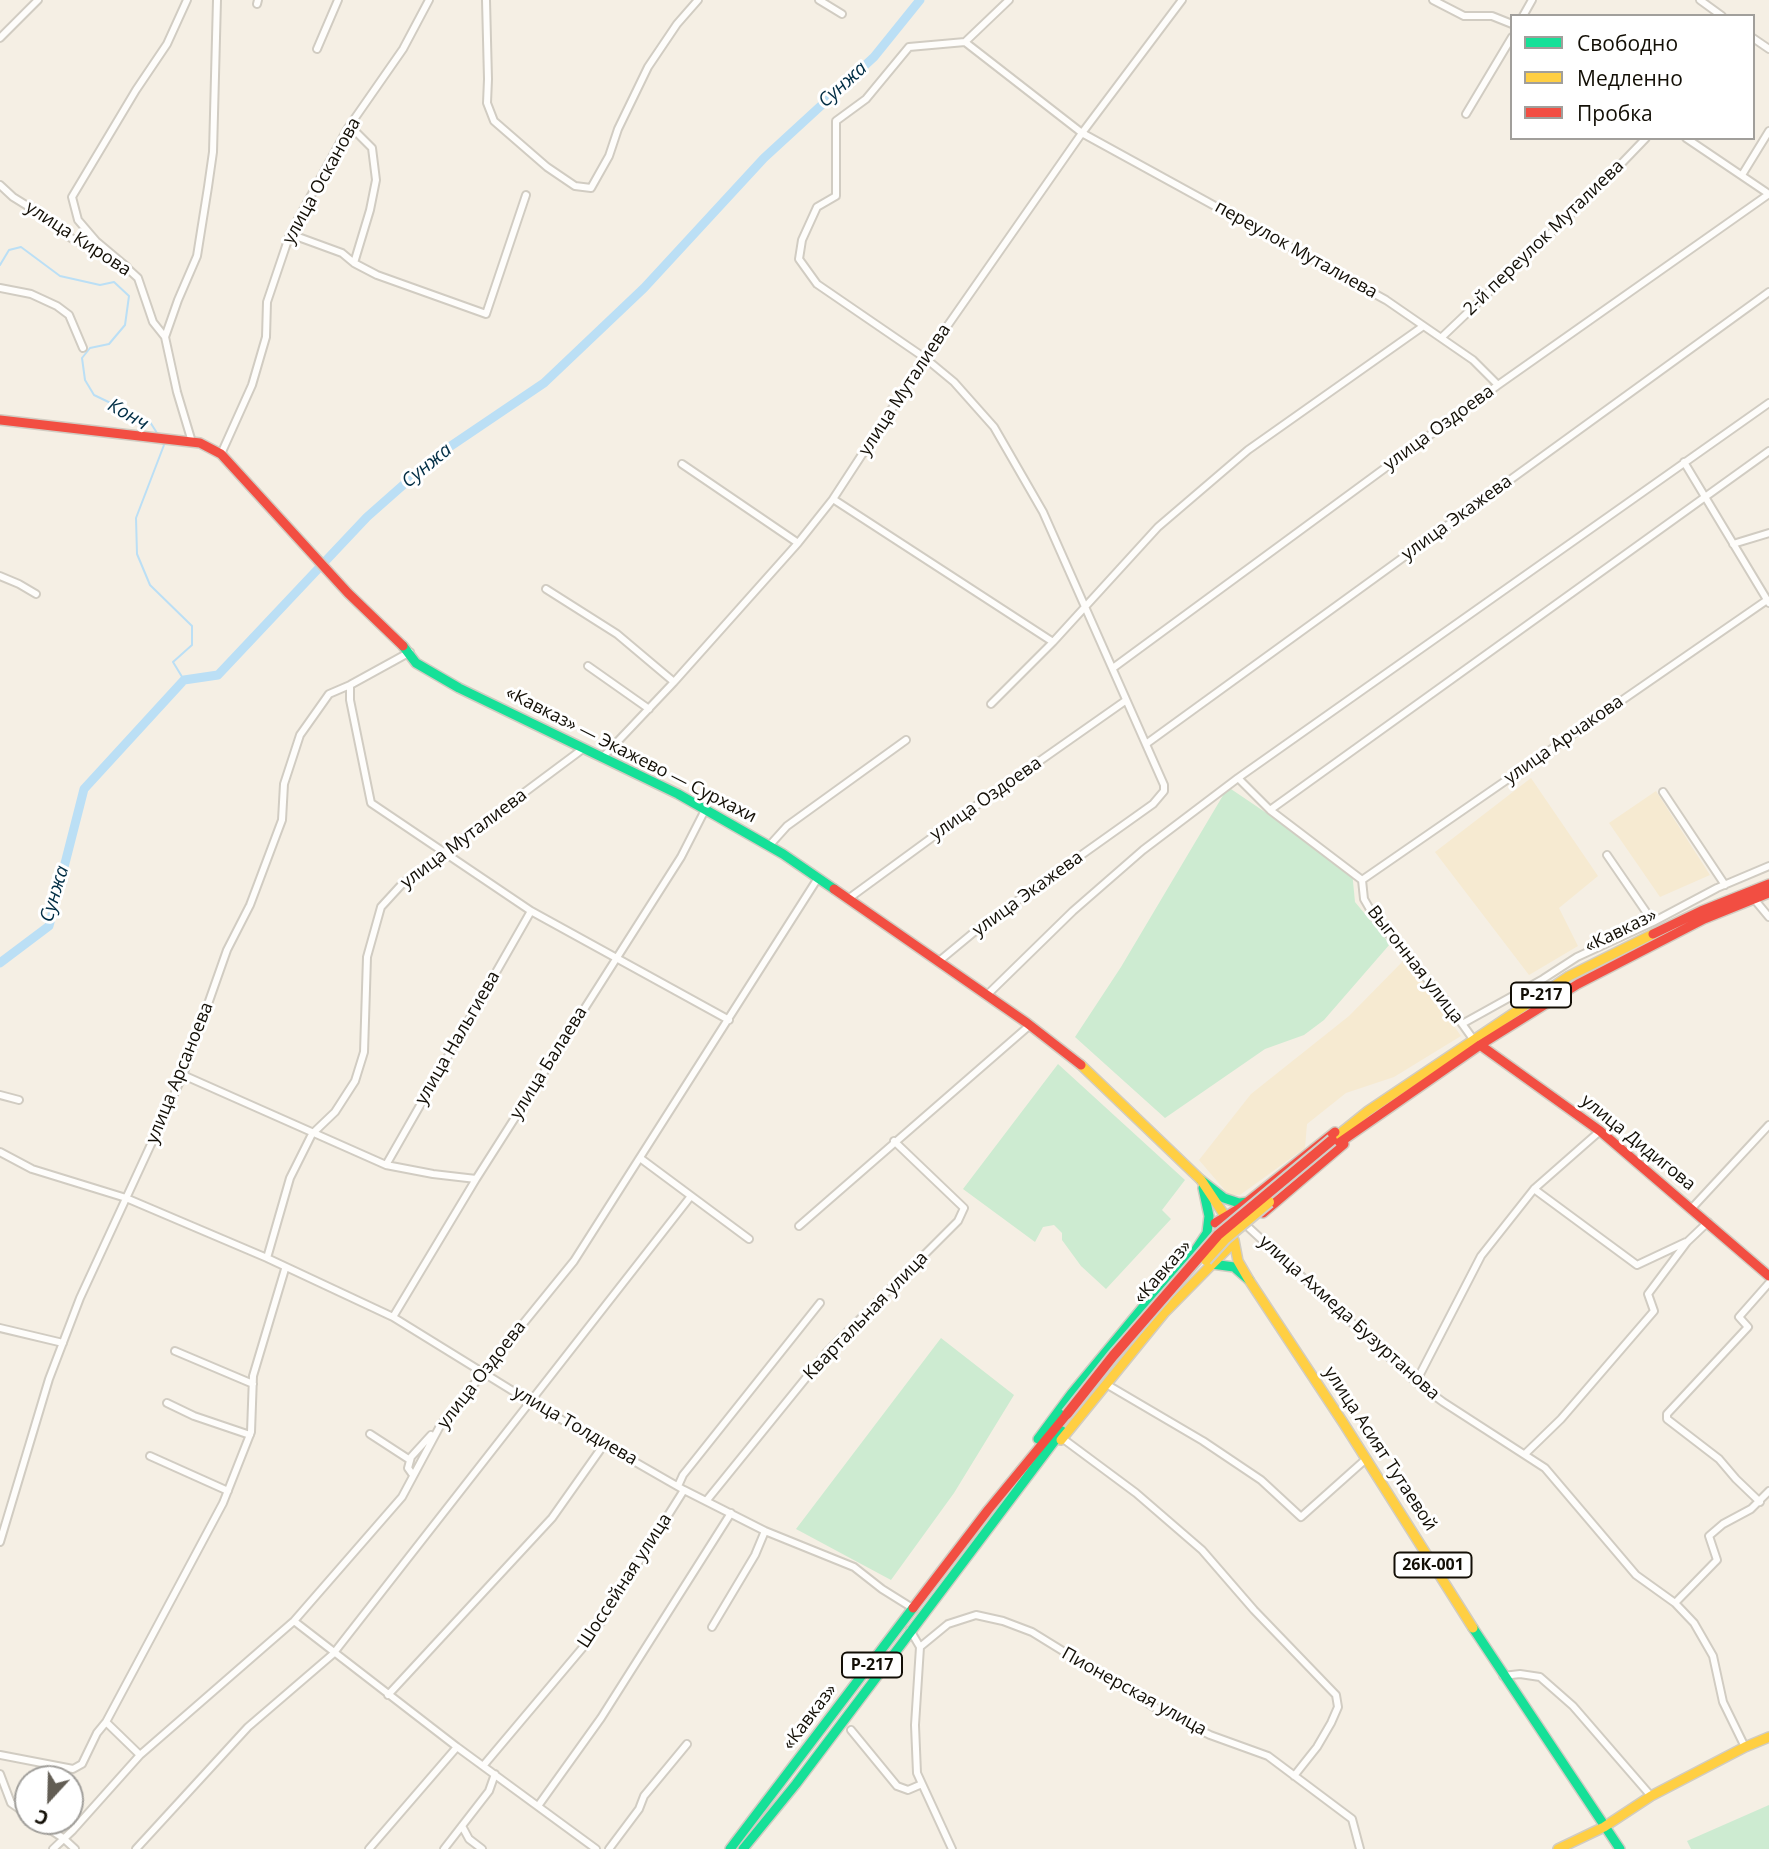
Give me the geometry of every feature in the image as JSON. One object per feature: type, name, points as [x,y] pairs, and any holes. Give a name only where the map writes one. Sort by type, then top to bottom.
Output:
[{"type":"main road","points":[[0,420],[192,442],[221,454]]},
{"type":"main road","name":"«Кавказ» — Экажево — Сурхахи","points":[[221,454],[348,593],[410,652],[416,663],[459,688],[705,810],[769,846],[818,878],[1030,1025],[1088,1071],[1201,1180]]},
{"type":"main road","name":"«Кавказ»","points":[[730,1849],[1012,1480],[1225,1239],[1334,1143],[1570,976],[1701,911],[1769,884]]},
{"type":"main road","name":"«Кавказ»","points":[[1476,1042],[1650,945],[1769,893]]},
{"type":"main road","name":"улица Дидигова","points":[[1476,1042],[1600,1132],[1769,1276]]},
{"type":"main road","points":[[1249,1280],[1234,1268],[1224,1264],[1212,1264],[1248,1202],[1328,1136],[1371,1115]]},
{"type":"main road","name":"«Кавказ»","points":[[1226,1236],[1247,1226],[1371,1115]]},
{"type":"main road","points":[[1201,1180],[1224,1198],[1239,1203],[1248,1202]]},
{"type":"main road","points":[[1201,1180],[1208,1209],[1209,1242],[1226,1236]]},
{"type":"main road","points":[[1201,1180],[1249,1280]]},
{"type":"main road","points":[[1208,1233],[1226,1236]]},
{"type":"main road","points":[[1012,1480],[1072,1393],[1147,1302],[1193,1254],[1208,1233]]},
{"type":"main road","name":"улица Асият Тутаевой","points":[[1226,1236],[1249,1280],[1503,1676],[1620,1849]]},
{"type":"main road","name":"Р-217","points":[[1013,1494],[1165,1312],[1212,1264]]},
{"type":"main road","name":"«Кавказ»","points":[[743,1849],[796,1784],[1070,1415]]},
{"type":"main road","points":[[1558,1849],[1604,1827],[1651,1796],[1769,1737]]},
{"type":"street","points":[[0,38],[38,0]]},
{"type":"street","points":[[127,267],[96,241],[78,220],[72,197],[167,44],[187,0]]},
{"type":"street","points":[[192,442],[165,337],[197,256],[208,187],[213,152],[217,0]]},
{"type":"street","points":[[317,49],[338,0]]},
{"type":"street","name":"улица Осканова","points":[[221,454],[252,385],[266,337],[267,302],[290,234],[350,126],[403,49],[429,0]]},
{"type":"street","points":[[486,0],[487,103],[494,121],[547,167],[575,186],[591,188],[609,156],[618,129],[648,67],[677,24],[698,0]]},
{"type":"street","points":[[819,0],[842,14]]},
{"type":"street","points":[[1009,0],[965,42],[909,47],[866,99],[836,121],[836,196],[817,206],[802,240],[799,259],[817,284],[925,358],[954,382],[994,427],[1044,512],[1146,744]]},
{"type":"street","name":"улица Муталиева","points":[[602,758],[799,543],[833,499],[925,358],[1082,132],[1182,0]]},
{"type":"street","points":[[1433,0],[1464,16],[1493,16],[1510,23]]},
{"type":"street","points":[[1700,0],[1719,14]]},
{"type":"street","points":[[1466,114],[1510,40]]},
{"type":"street","name":"переулок Муталиева","points":[[965,42],[1082,132],[1386,300],[1473,360],[1498,385]]},
{"type":"street","points":[[350,126],[372,148],[376,180],[354,263]]},
{"type":"street","points":[[1742,175],[1769,131]]},
{"type":"street","name":"2-й переулок Муталиева","points":[[1442,337],[1595,191],[1644,140]]},
{"type":"street","points":[[1689,140],[1769,194]]},
{"type":"street","name":"улица Кирова","points":[[0,185],[71,238],[127,267],[138,278],[153,322],[165,337]]},
{"type":"street","name":"улица Оздоева","points":[[1113,668],[1498,385],[1769,194]]},
{"type":"street","points":[[290,234],[342,253],[354,263],[403,286],[485,314],[526,195]]},
{"type":"street","points":[[0,288],[30,294],[57,306],[69,315],[83,348]]},
{"type":"street","name":"улица Экажева","points":[[938,962],[979,928],[1153,804],[1164,791],[1164,785],[1146,744],[1769,292]]},
{"type":"street","points":[[991,704],[1053,642],[1158,527],[1248,450],[1422,327]]},
{"type":"street","points":[[987,995],[1073,911],[1143,849],[1238,778],[1769,403]]},
{"type":"street","points":[[1270,810],[1704,495],[1769,451]]},
{"type":"street","points":[[1684,462],[1768,602]]},
{"type":"street","points":[[682,464],[799,543]]},
{"type":"street","points":[[833,499],[1053,642]]},
{"type":"street","points":[[1733,544],[1769,533]]},
{"type":"street","points":[[0,576],[36,594]]},
{"type":"street","points":[[546,589],[617,634],[674,682]]},
{"type":"street","name":"улица Арчакова","points":[[1362,880],[1768,602]]},
{"type":"street","name":"улица Арсаноева","points":[[0,1542],[48,1379],[80,1298],[183,1075],[227,950],[250,905],[282,820],[284,783],[300,735],[329,694],[410,652]]},
{"type":"street","points":[[587,666],[649,709]]},
{"type":"street","points":[[350,685],[349,700],[371,803],[531,911],[729,1020]]},
{"type":"street","name":"улица Оздоева","points":[[848,900],[1125,701]]},
{"type":"street","points":[[769,846],[787,826],[906,740]]},
{"type":"street","name":"улица Муталиева","points":[[267,1258],[290,1178],[312,1134],[335,1112],[355,1081],[364,1052],[366,957],[381,907],[403,883],[584,748]]},
{"type":"street","points":[[1238,778],[1270,810],[1362,880]]},
{"type":"street","points":[[1663,792],[1725,885]]},
{"type":"street","name":"улица Балаева","points":[[393,1317],[476,1179],[681,857],[705,810]]},
{"type":"street","points":[[1607,855],[1653,922]]},
{"type":"street","points":[[1462,1024],[1577,957],[1769,866]]},
{"type":"street","name":"улица Оздоева","points":[[53,1849],[140,1755],[294,1621],[402,1497],[440,1426],[574,1261],[818,878]]},
{"type":"street","name":"Выгонная улица","points":[[1362,880],[1364,899],[1375,918],[1445,1000],[1476,1042]]},
{"type":"street","points":[[1754,899],[1769,916]]},
{"type":"street","name":"улица Нальгиева","points":[[386,1165],[531,911]]},
{"type":"street","points":[[799,1226],[894,1140],[1030,1025]]},
{"type":"street","points":[[183,1075],[386,1165],[476,1179]]},
{"type":"street","points":[[0,1095],[19,1100]]},
{"type":"street","points":[[1692,1208],[1769,1125]]},
{"type":"street","points":[[1416,1382],[1481,1256],[1534,1189],[1600,1132]]},
{"type":"street","name":"Квартальная улица","points":[[707,1500],[827,1352],[958,1221],[964,1208],[894,1140]]},
{"type":"street","name":"улица Толдиева","points":[[0,1152],[32,1169],[126,1198],[267,1258],[285,1269],[393,1317],[529,1401],[681,1488],[765,1531],[854,1567],[914,1609]]},
{"type":"street","points":[[640,1158],[749,1238]]},
{"type":"street","points":[[1534,1189],[1637,1265],[1687,1242]]},
{"type":"street","points":[[136,1849],[248,1727],[333,1654],[691,1196]]},
{"type":"street","points":[[1526,1454],[1561,1419],[1654,1311],[1648,1294],[1687,1242],[1708,1222]]},
{"type":"street","name":"улица Ахмеда Бузуртанова","points":[[1247,1226],[1416,1382],[1545,1468],[1636,1575],[1675,1603],[1694,1623],[1713,1656],[1723,1702],[1745,1747]]},
{"type":"street","points":[[0,1755],[73,1769],[82,1764],[228,1491],[250,1435],[253,1376],[285,1269]]},
{"type":"street","points":[[1760,1502],[1735,1479],[1719,1459],[1667,1419],[1667,1413],[1748,1327],[1739,1317],[1769,1283]]},
{"type":"street","name":"Шоссейная улица","points":[[483,1766],[590,1639],[681,1488],[683,1475],[820,1303]]},
{"type":"street","points":[[0,1328],[63,1343]]},
{"type":"street","points":[[175,1351],[253,1384]]},
{"type":"street","points":[[1106,1384],[1203,1441],[1261,1480],[1301,1517],[1366,1459]]},
{"type":"street","points":[[167,1403],[194,1416],[250,1435]]},
{"type":"street","points":[[414,1475],[408,1468],[410,1460],[440,1426]]},
{"type":"street","points":[[370,1434],[410,1460]]},
{"type":"street","points":[[1062,1438],[1136,1493],[1202,1550],[1254,1610],[1336,1695],[1338,1707],[1331,1724],[1317,1748],[1294,1776]]},
{"type":"street","points":[[388,1695],[552,1518],[605,1443]]},
{"type":"street","points":[[150,1456],[228,1491]]},
{"type":"street","points":[[1675,1603],[1717,1560],[1709,1536],[1760,1502],[1769,1491]]},
{"type":"street","points":[[538,1806],[601,1718],[731,1513]]},
{"type":"street","points":[[712,1628],[755,1555],[765,1531]]},
{"type":"street","name":"Пионерская улица","points":[[920,1647],[948,1624],[976,1615],[1003,1621],[1031,1632],[1152,1706],[1210,1735],[1268,1756],[1352,1819],[1360,1849]]},
{"type":"street","points":[[294,1621],[333,1654],[596,1849]]},
{"type":"street","points":[[910,1630],[920,1647],[915,1725],[916,1773],[952,1849]]},
{"type":"street","points":[[1503,1676],[1520,1674],[1540,1677],[1573,1706],[1651,1796]]},
{"type":"street","points":[[106,1722],[140,1755]]},
{"type":"street","points":[[851,1730],[897,1786],[908,1790],[922,1784]]},
{"type":"street","points":[[609,1849],[639,1809],[644,1796],[687,1744]]},
{"type":"street","points":[[369,1849],[457,1747]]},
{"type":"street","points":[[0,1774],[14,1805]]},
{"type":"street","points":[[444,1849],[489,1791],[495,1774]]},
{"type":"street","points":[[462,1826],[469,1839],[482,1849]]},
{"type":"street","points":[[58,1835],[75,1849]]},
{"type":"shaded area","points":[[1531,778],[1598,876],[1559,908],[1578,946],[1529,975],[1435,852]]},
{"type":"shaded area","points":[[1656,791],[1710,875],[1660,897],[1609,823]]},
{"type":"shaded area","points":[[1406,958],[1461,1036],[1394,1077],[1346,1093],[1307,1124],[1305,1148],[1240,1195],[1229,1195],[1199,1160],[1251,1094],[1349,1016]]},
{"type":"green space","points":[[1228,787],[1352,871],[1355,902],[1390,944],[1324,1020],[1304,1035],[1265,1049],[1165,1118],[1075,1037],[1121,967]]},
{"type":"green space","points":[[1058,1064],[1185,1180],[1162,1210],[1171,1219],[1106,1289],[1081,1266],[1062,1240],[1062,1233],[1054,1225],[1043,1227],[1035,1242],[963,1189]]},
{"type":"green space","points":[[941,1338],[1014,1395],[954,1493],[891,1580],[796,1529]]},
{"type":"green space","points":[[1769,1805],[1769,1849],[1691,1849],[1687,1841]]},
{"type":"waterway","name":"Сунжа","points":[[0,963],[49,926],[84,789],[184,680],[218,675],[367,517],[436,456],[544,383],[644,288],[764,158],[874,57],[920,0]]},
{"type":"waterway","name":"Конч","points":[[0,265],[9,250],[21,247],[60,276],[100,285],[114,282],[129,296],[125,325],[109,344],[90,348],[82,358],[85,380],[94,395],[150,422],[157,433]]},
{"type":"waterway","name":"Конч","points":[[162,441],[164,445],[136,518],[137,554],[150,585],[192,626],[192,645],[173,662],[184,680]]},
{"type":"traffic: fast","points":[[403,646],[416,663],[459,688],[678,794],[783,854],[834,889]]},
{"type":"traffic: fast","points":[[1201,1180],[1224,1198],[1239,1203],[1248,1202]]},
{"type":"traffic: fast","points":[[1203,1188],[1209,1216],[1207,1233]]},
{"type":"traffic: fast","points":[[1038,1439],[1072,1393],[1147,1302],[1193,1254],[1207,1233]]},
{"type":"traffic: fast","points":[[1212,1264],[1234,1267],[1249,1280]]},
{"type":"traffic: fast","points":[[743,1849],[796,1784],[1062,1431]]},
{"type":"traffic: fast","points":[[730,1849],[913,1608]]},
{"type":"traffic: fast","points":[[1473,1628],[1620,1849]]},
{"type":"traffic: slow","points":[[1332,1140],[1368,1111],[1569,976],[1653,934]]},
{"type":"traffic: slow","points":[[1081,1065],[1201,1180],[1229,1222]]},
{"type":"traffic: slow","points":[[1206,1260],[1225,1239],[1269,1202]]},
{"type":"traffic: slow","points":[[1234,1240],[1238,1261],[1249,1280],[1473,1628]]},
{"type":"traffic: slow","points":[[1061,1440],[1165,1312],[1229,1247]]},
{"type":"traffic: slow","points":[[1558,1849],[1604,1827],[1651,1796],[1769,1737]]},
{"type":"traffic: jam","points":[[0,420],[200,443],[221,454],[348,593],[403,646]]},
{"type":"traffic: jam","points":[[1653,934],[1701,911],[1769,884]]},
{"type":"traffic: jam","points":[[834,889],[1027,1023],[1081,1065]]},
{"type":"traffic: jam","points":[[1336,1145],[1480,1045],[1578,984],[1704,919],[1769,893]]},
{"type":"traffic: jam","points":[[1480,1045],[1600,1131],[1769,1276]]},
{"type":"traffic: jam","points":[[1215,1223],[1240,1208],[1335,1132]]},
{"type":"traffic: jam","points":[[1067,1414],[1113,1356],[1218,1235],[1332,1140]]},
{"type":"traffic: jam","points":[[1263,1213],[1344,1144]]},
{"type":"traffic: jam","points":[[913,1608],[988,1510],[1067,1414]]}]
